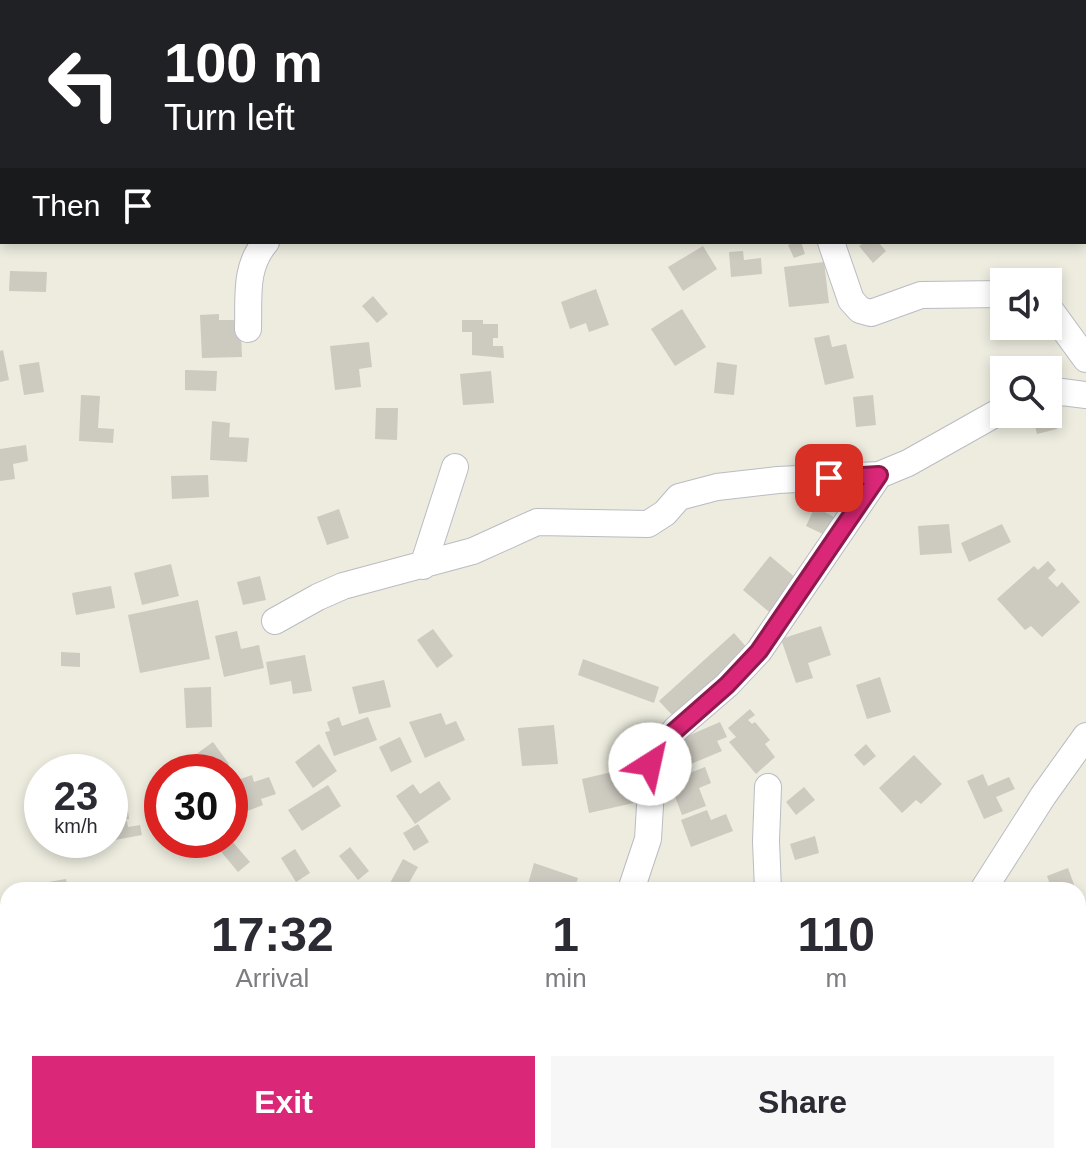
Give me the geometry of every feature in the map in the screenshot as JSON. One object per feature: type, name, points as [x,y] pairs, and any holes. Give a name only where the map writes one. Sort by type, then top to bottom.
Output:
[{"type":"street","points":[[248,329],[250,269],[256,253],[264,244]]},
{"type":"street","points":[[832,244],[851,300],[860,310],[871,313],[921,295],[990,294]]},
{"type":"street","points":[[1062,326],[1086,359]]},
{"type":"street","points":[[1062,392],[1086,395]]},
{"type":"street","points":[[275,621],[343,586],[473,551],[537,522],[648,524],[665,513],[679,497],[717,487],[778,480],[879,475],[908,463],[990,417]]},
{"type":"street","points":[[423,566],[455,467]]},
{"type":"street","points":[[634,882],[648,839],[653,756],[677,728],[727,685],[759,651],[879,475]]},
{"type":"street","points":[[988,882],[1086,736]]},
{"type":"street","points":[[768,787],[768,882]]},
{"type":"building","points":[[802,244],[805,254],[794,258],[788,245]]},
{"type":"building","points":[[880,244],[886,251],[873,263],[859,246]]},
{"type":"building","points":[[703,246],[717,269],[683,291],[668,267]]},
{"type":"building","points":[[743,251],[744,260],[761,258],[762,274],[731,277],[729,252]]},
{"type":"building","points":[[824,262],[829,303],[789,307],[784,267]]},
{"type":"building","points":[[10,271],[47,272],[46,292],[9,291]]},
{"type":"building","points":[[596,289],[609,325],[589,332],[586,323],[570,329],[561,302]]},
{"type":"building","points":[[373,296],[388,314],[377,323],[362,306]]},
{"type":"building","points":[[682,309],[706,347],[675,366],[651,329]]},
{"type":"building","points":[[219,314],[219,320],[234,320],[235,335],[241,335],[242,357],[202,358],[200,315]]},
{"type":"building","points":[[462,320],[498,324],[498,338],[493,338],[493,346],[503,346],[504,358],[472,355],[472,332],[462,332]]},
{"type":"building","points":[[829,335],[832,347],[846,344],[854,378],[825,385],[814,338]]},
{"type":"building","points":[[369,342],[372,367],[359,369],[361,387],[335,390],[330,346]]},
{"type":"building","points":[[3,350],[9,380],[0,382],[0,351]]},
{"type":"building","points":[[39,362],[44,392],[24,395],[19,365]]},
{"type":"building","points":[[717,362],[737,365],[734,395],[714,393]]},
{"type":"building","points":[[185,370],[217,371],[216,391],[185,390]]},
{"type":"building","points":[[491,371],[494,403],[463,405],[460,374]]},
{"type":"building","points":[[81,395],[100,396],[98,428],[114,429],[113,443],[79,441]]},
{"type":"building","points":[[873,395],[876,425],[856,427],[853,397]]},
{"type":"building","points":[[376,408],[398,408],[397,440],[375,439]]},
{"type":"building","points":[[212,421],[230,423],[229,437],[249,438],[247,462],[210,460]]},
{"type":"building","points":[[1036,428],[1057,428],[1057,429],[1037,434]]},
{"type":"building","points":[[26,445],[28,461],[13,464],[15,479],[0,481],[0,449]]},
{"type":"building","points":[[208,475],[209,497],[172,499],[171,476]]},
{"type":"building","points":[[815,507],[836,518],[827,536],[806,526]]},
{"type":"building","points":[[339,509],[349,538],[327,545],[317,517]]},
{"type":"building","points":[[949,524],[952,553],[920,555],[918,526]]},
{"type":"building","points":[[1002,524],[1011,542],[969,562],[961,543]]},
{"type":"building","points":[[770,556],[803,584],[775,617],[743,590]]},
{"type":"building","points":[[1048,561],[1056,570],[1048,578],[1057,587],[1062,582],[1080,602],[1042,637],[1031,626],[1025,630],[997,599],[1034,566],[1038,570]]},
{"type":"building","points":[[171,564],[179,596],[142,605],[134,573]]},
{"type":"building","points":[[260,576],[266,600],[243,605],[237,582]]},
{"type":"building","points":[[111,586],[115,608],[76,615],[72,593]]},
{"type":"building","points":[[198,600],[210,659],[140,673],[128,615]]},
{"type":"building","points":[[821,626],[831,655],[808,663],[813,678],[796,683],[781,639]]},
{"type":"building","points":[[433,629],[453,656],[437,668],[417,640]]},
{"type":"building","points":[[237,631],[241,649],[259,645],[264,668],[224,677],[215,636]]},
{"type":"building","points":[[734,633],[748,649],[674,717],[659,701]]},
{"type":"building","points":[[61,652],[80,653],[80,667],[61,666]]},
{"type":"building","points":[[305,655],[312,691],[293,694],[291,681],[270,685],[266,662]]},
{"type":"building","points":[[583,659],[659,687],[654,703],[578,675]]},
{"type":"building","points":[[880,677],[891,712],[867,719],[856,685]]},
{"type":"building","points":[[384,680],[391,707],[359,714],[352,687]]},
{"type":"building","points":[[211,687],[212,727],[186,728],[184,688]]},
{"type":"building","points":[[750,709],[755,715],[748,720],[752,724],[755,722],[770,740],[765,744],[775,757],[756,774],[729,742],[736,737],[728,728]]},
{"type":"building","points":[[441,713],[446,725],[456,721],[465,740],[425,758],[409,722]]},
{"type":"building","points":[[339,717],[342,726],[368,717],[377,740],[334,756],[325,732],[330,731],[327,722]]},
{"type":"building","points":[[720,722],[727,737],[717,741],[722,751],[686,766],[676,741]]},
{"type":"building","points":[[554,725],[558,764],[522,766],[518,728]]},
{"type":"building","points":[[400,737],[412,762],[391,772],[379,747]]},
{"type":"building","points":[[213,742],[222,754],[196,754]]},
{"type":"building","points":[[319,744],[337,771],[313,788],[295,762]]},
{"type":"building","points":[[866,744],[876,756],[864,766],[854,755]]},
{"type":"building","points":[[914,755],[942,784],[921,804],[916,800],[902,813],[879,788]]},
{"type":"building","points":[[639,762],[647,800],[589,813],[582,779]]},
{"type":"building","points":[[705,767],[711,783],[699,788],[706,806],[682,815],[669,781]]},
{"type":"building","points":[[983,774],[988,786],[1009,777],[1015,789],[996,797],[1003,811],[984,819],[967,781]]},
{"type":"building","points":[[252,775],[254,782],[269,777],[276,794],[261,799],[263,805],[248,811],[248,776]]},
{"type":"building","points":[[439,781],[451,799],[415,824],[396,796],[413,784],[420,794]]},
{"type":"building","points":[[328,785],[341,806],[302,831],[288,810]]},
{"type":"building","points":[[804,787],[815,800],[796,815],[786,802]]},
{"type":"building","points":[[707,810],[711,820],[726,814],[733,831],[691,847],[681,820]]},
{"type":"building","points":[[418,824],[429,842],[414,851],[403,833]]},
{"type":"building","points":[[140,825],[142,835],[128,838],[128,827]]},
{"type":"building","points":[[815,836],[819,853],[795,860],[790,844]]},
{"type":"building","points":[[350,847],[369,871],[358,880],[339,856]]},
{"type":"building","points":[[295,849],[310,873],[296,882],[281,858]]},
{"type":"building","points":[[226,858],[247,858],[250,862],[238,872]]},
{"type":"building","points":[[403,859],[418,867],[410,882],[391,882]]},
{"type":"building","points":[[534,863],[578,878],[577,882],[529,882]]},
{"type":"building","points":[[1068,868],[1073,882],[1049,882],[1047,876]]},
{"type":"route","points":[[650,764],[669,736],[727,685],[759,651],[879,475],[829,478]]}]
